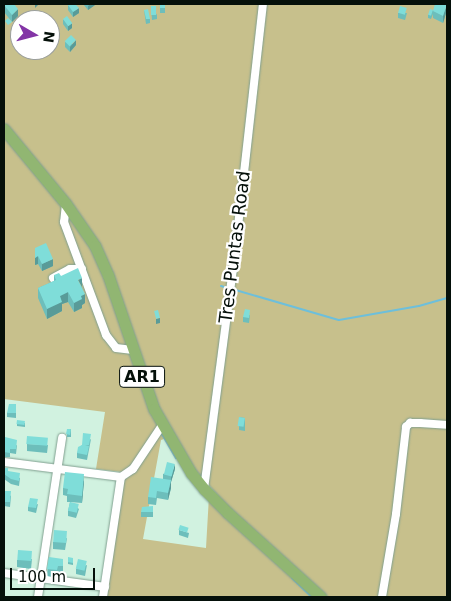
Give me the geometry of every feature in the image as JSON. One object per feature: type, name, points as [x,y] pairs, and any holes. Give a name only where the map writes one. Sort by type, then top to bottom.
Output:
[{"type":"highway","name":"AR1","points":[[4,129],[66,204],[95,246],[108,275],[154,410],[177,451],[204,489],[321,597]]},
{"type":"street","name":"Tres Puntas Road","points":[[204,489],[234,262],[263,4]]},
{"type":"street","points":[[66,204],[64,222],[106,334],[116,348],[133,350]]},
{"type":"street","points":[[53,278],[70,269],[82,269]]},
{"type":"street","points":[[382,597],[396,514],[406,427],[410,423],[447,426]]},
{"type":"street","points":[[4,462],[121,477],[133,469],[163,424]]},
{"type":"street","points":[[38,597],[62,438]]},
{"type":"street","points":[[104,597],[121,477]]},
{"type":"street","points":[[4,573],[105,587]]},
{"type":"shaded area","points":[[4,4],[447,4],[447,597],[327,597],[233,512],[167,438],[161,440],[143,539],[206,548],[209,496],[318,597],[105,597],[122,472],[96,469],[105,412],[4,399]]},
{"type":"building","points":[[14,4],[18,9],[10,10],[10,12],[4,5]]},
{"type":"building","points":[[75,4],[79,8],[73,12],[68,5]]},
{"type":"building","points":[[160,4],[165,4],[165,8],[160,8]]},
{"type":"building","points":[[435,4],[447,4],[443,16],[433,11]]},
{"type":"building","points":[[151,6],[156,6],[156,15],[151,15]]},
{"type":"building","points":[[400,6],[407,8],[405,15],[398,13]]},
{"type":"building","points":[[148,9],[150,19],[146,19],[144,10]]},
{"type":"building","points":[[430,9],[433,10],[431,16],[428,15]]},
{"type":"building","points":[[67,16],[72,23],[68,26],[63,19]]},
{"type":"building","points":[[8,18],[10,24],[8,25],[5,21]]},
{"type":"building","points":[[71,35],[76,40],[70,46],[65,41]]},
{"type":"building","points":[[46,243],[53,259],[42,264],[38,256],[35,258],[35,248]]},
{"type":"building","points":[[78,268],[82,278],[78,280],[85,294],[81,296],[82,299],[74,303],[68,292],[60,296],[62,302],[47,309],[38,288],[56,280],[54,275],[59,273],[61,276]]},
{"type":"building","points":[[245,309],[250,310],[249,318],[243,317]]},
{"type":"building","points":[[158,310],[160,318],[156,319],[154,311]]},
{"type":"building","points":[[9,404],[16,404],[16,413],[7,413]]},
{"type":"building","points":[[239,417],[245,418],[244,427],[238,426]]},
{"type":"building","points":[[17,420],[25,421],[24,425],[17,424]]},
{"type":"building","points":[[67,429],[71,429],[70,435],[66,434]]},
{"type":"building","points":[[83,433],[91,434],[89,445],[85,445],[89,446],[87,455],[77,453],[78,447],[82,445]]},
{"type":"building","points":[[27,436],[48,438],[47,446],[26,444]]},
{"type":"building","points":[[5,437],[17,440],[16,449],[10,449],[10,453],[4,452]]},
{"type":"building","points":[[167,462],[175,464],[172,477],[164,475]]},
{"type":"building","points":[[5,468],[8,468],[8,471],[20,473],[19,481],[11,479],[4,474]]},
{"type":"building","points":[[65,472],[84,474],[82,496],[67,494],[68,489],[63,488]]},
{"type":"building","points":[[151,477],[171,480],[168,493],[157,491],[156,498],[148,497]]},
{"type":"building","points":[[4,491],[11,491],[10,502],[4,502]]},
{"type":"building","points":[[30,498],[38,499],[36,508],[28,507]]},
{"type":"building","points":[[70,502],[79,504],[77,513],[68,511]]},
{"type":"building","points":[[153,506],[153,512],[141,512],[142,507]]},
{"type":"building","points":[[180,525],[189,528],[187,533],[178,530]]},
{"type":"building","points":[[54,530],[67,531],[66,543],[53,542]]},
{"type":"building","points":[[18,550],[32,551],[31,561],[17,560]]},
{"type":"building","points":[[49,557],[63,559],[63,566],[58,566],[57,570],[47,569]]},
{"type":"building","points":[[68,557],[73,558],[73,563],[68,562]]},
{"type":"building","points":[[78,559],[87,561],[85,571],[76,569]]},
{"type":"waterway","points":[[221,286],[228,288]]},
{"type":"waterway","points":[[232,289],[339,320],[419,306],[447,298]]},
{"type":"waterway","points":[[162,434],[176,458]]},
{"type":"waterway","points":[[292,578],[312,597]]}]
